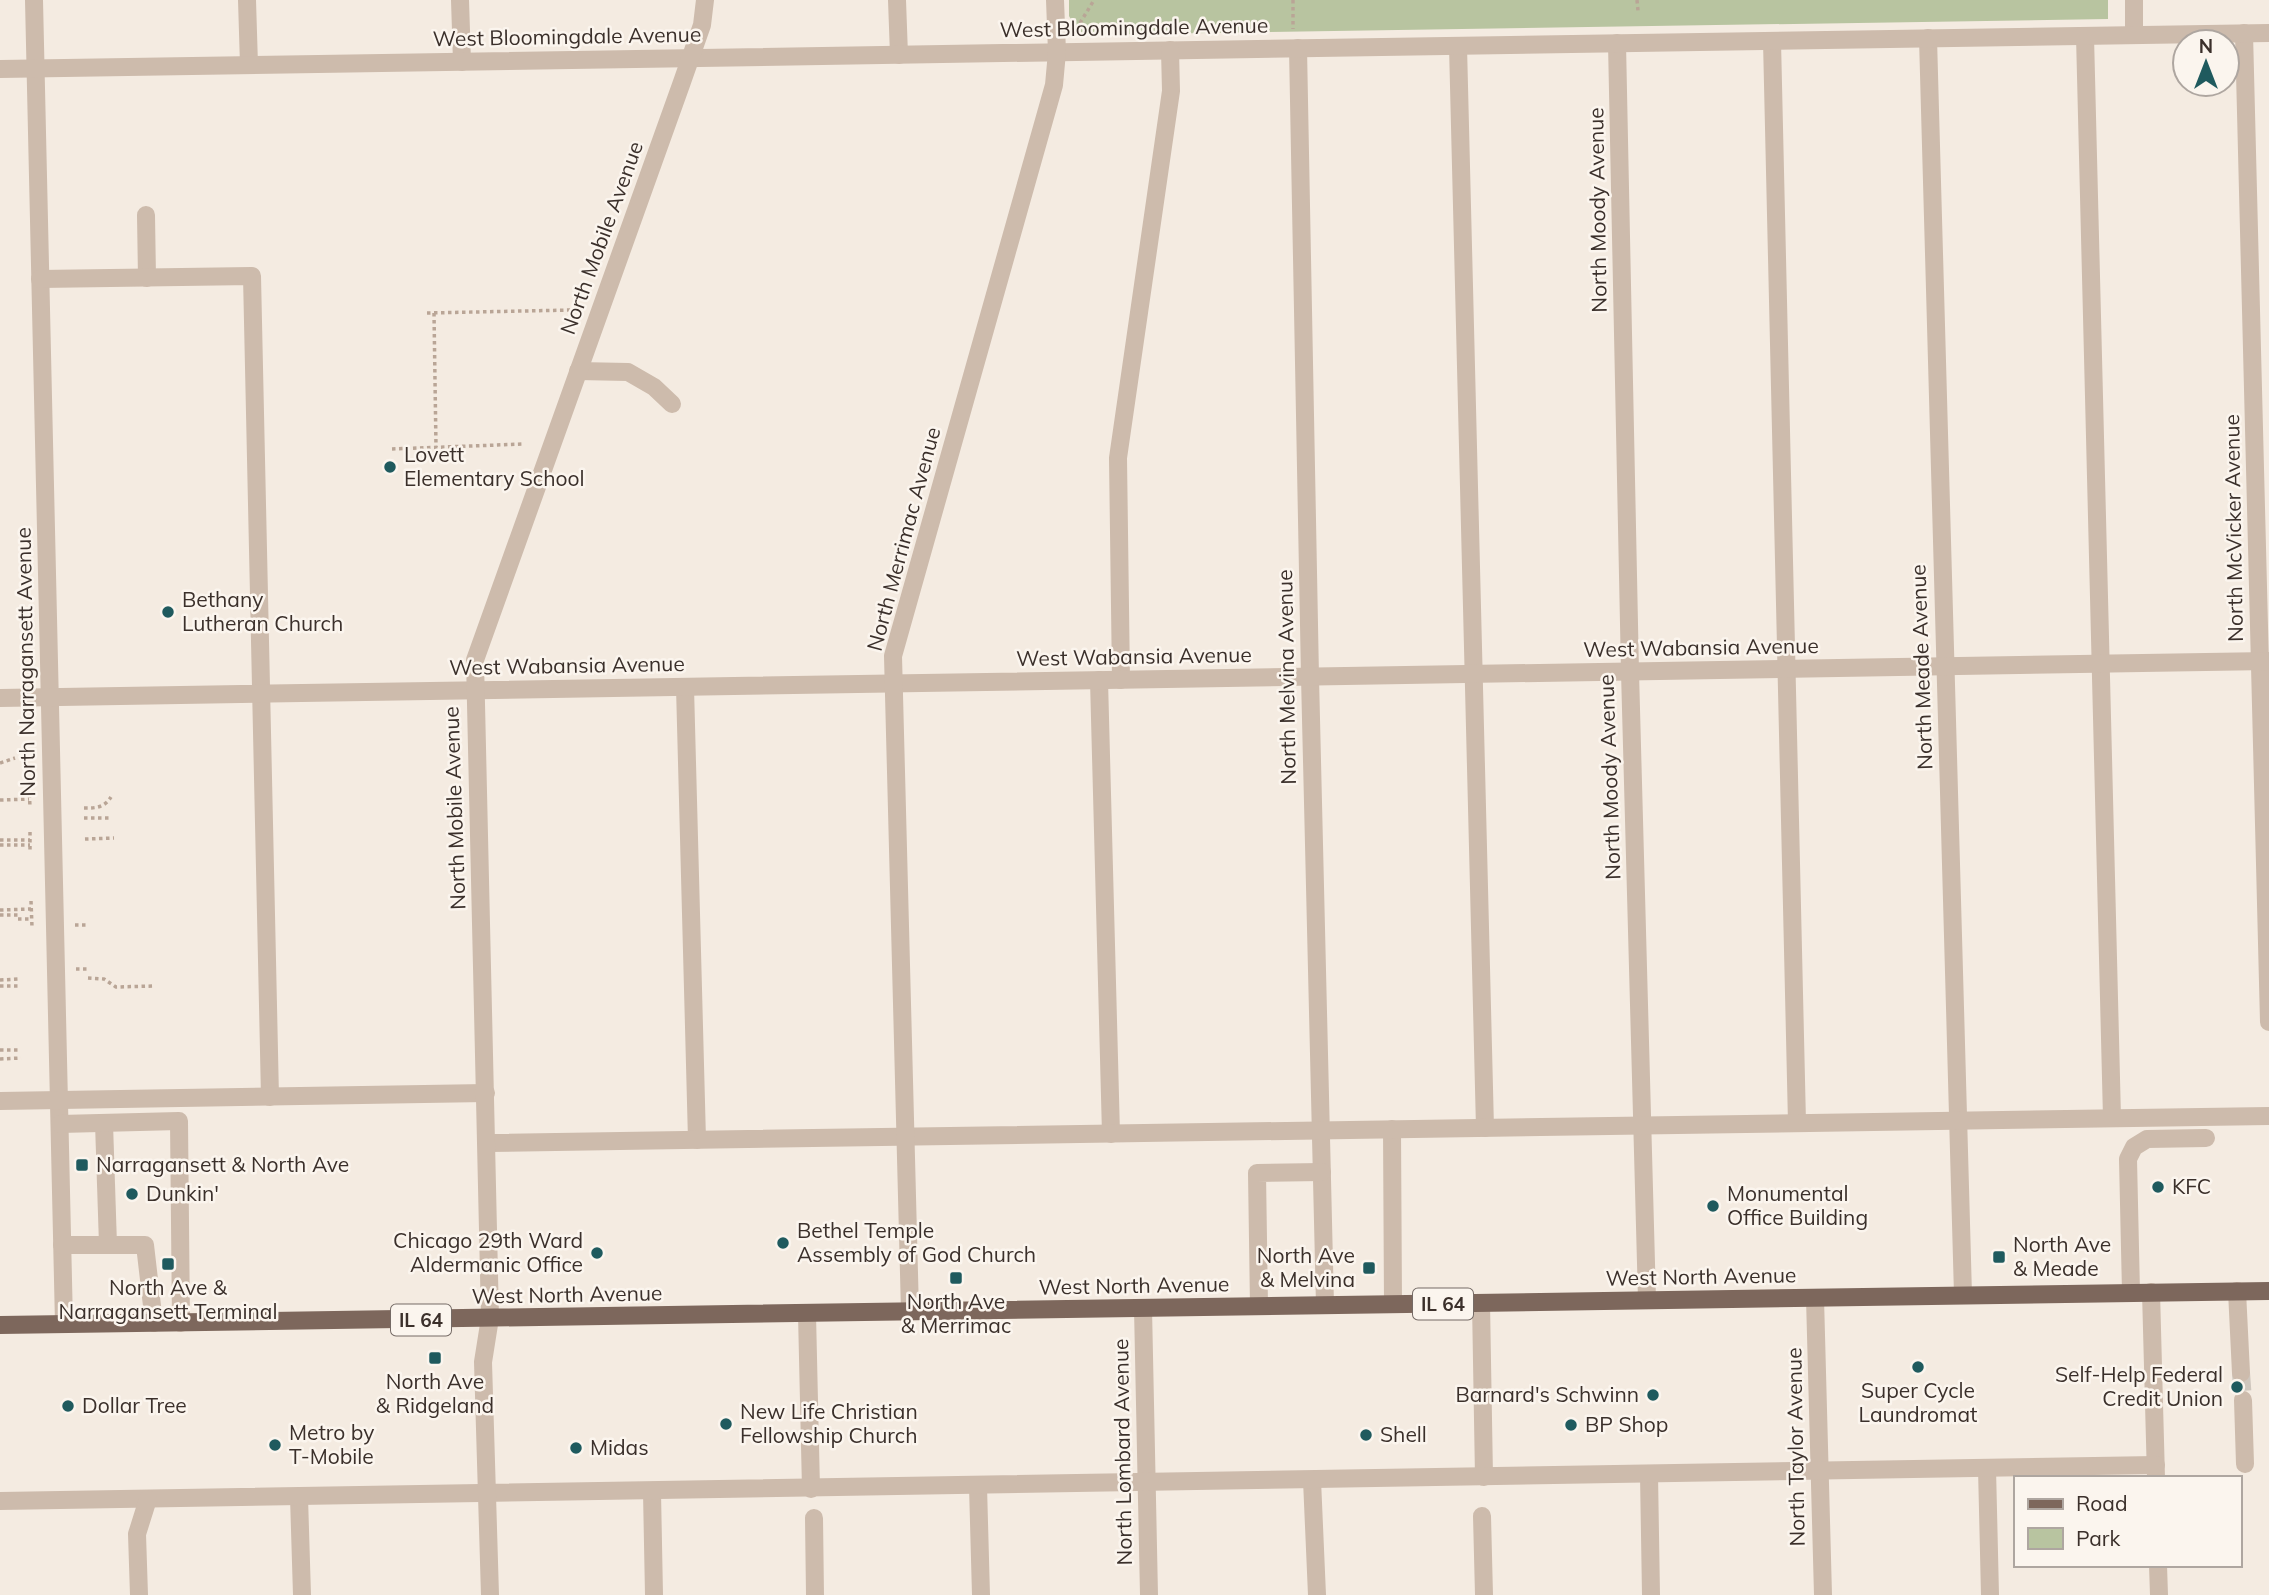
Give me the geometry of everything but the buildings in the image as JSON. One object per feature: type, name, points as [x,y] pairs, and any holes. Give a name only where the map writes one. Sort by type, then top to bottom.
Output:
[{"type":"main road","name":"West North Avenue","points":[[0,1325],[2269,1290]]},
{"type":"street","name":"North Narragansett Avenue","points":[[34,0],[64,1324]]},
{"type":"street","points":[[247,0],[249,65]]},
{"type":"street","points":[[460,0],[462,62]]},
{"type":"street","name":"North Mobile Avenue","points":[[490,1595],[483,1362],[490,1318],[475,660],[691,58],[702,24],[705,0]]},
{"type":"street","points":[[897,0],[899,55]]},
{"type":"street","name":"North Merrimac Avenue","points":[[910,1312],[893,656],[1054,85],[1057,52],[1055,0]]},
{"type":"street","points":[[2134,0],[2134,35]]},
{"type":"street","name":"North McVicker Avenue","points":[[2244,33],[2264,661],[2269,1022]]},
{"type":"street","name":"West Bloomingdale Avenue","points":[[0,69],[2269,33]]},
{"type":"street","points":[[2085,36],[2112,1118]]},
{"type":"street","name":"North Meade Avenue","points":[[1928,38],[1962,1295]]},
{"type":"street","points":[[1772,41],[1797,1123]]},
{"type":"street","name":"North Moody Avenue","points":[[1617,43],[1647,1300]]},
{"type":"street","points":[[1458,46],[1485,1128]]},
{"type":"street","name":"North Melvina Avenue","points":[[1295,48],[1325,1305]]},
{"type":"street","points":[[1121,680],[1118,458],[1171,91],[1170,50]]},
{"type":"street","points":[[146,215],[147,278]]},
{"type":"street","points":[[40,279],[252,276],[270,1097]]},
{"type":"street","points":[[579,371],[628,372],[654,387],[672,404]]},
{"type":"street","name":"West Wabansia Avenue","points":[[0,698],[2264,661]]},
{"type":"street","points":[[1099,680],[1111,1133]]},
{"type":"street","points":[[685,687],[697,1140]]},
{"type":"street","points":[[0,1101],[486,1093]]},
{"type":"street","points":[[487,1143],[2269,1116]]},
{"type":"street","points":[[60,1124],[179,1121],[181,1322]]},
{"type":"street","points":[[104,1123],[108,1245]]},
{"type":"street","points":[[1392,1129],[1394,1304]]},
{"type":"street","points":[[2131,1292],[2128,1159],[2134,1147],[2147,1139],[2206,1138]]},
{"type":"street","points":[[1259,1306],[1257,1172],[1322,1171]]},
{"type":"street","points":[[62,1245],[145,1245],[155,1323]]},
{"type":"street","points":[[2237,1291],[2241,1373]]},
{"type":"street","points":[[0,1501],[1987,1468],[2156,1471],[2151,1292]]},
{"type":"street","name":"North Taylor Avenue","points":[[1815,1298],[1823,1595]]},
{"type":"street","points":[[1481,1303],[1484,1477]]},
{"type":"street","name":"North Lombard Avenue","points":[[1143,1308],[1149,1595]]},
{"type":"street","points":[[807,1314],[811,1489]]},
{"type":"street","points":[[2242,1400],[2245,1464]]},
{"type":"street","points":[[1987,1468],[1990,1595]]},
{"type":"street","points":[[1650,1474],[1651,1595]]},
{"type":"street","points":[[1312,1480],[1317,1595]]},
{"type":"street","points":[[978,1486],[981,1595]]},
{"type":"street","points":[[652,1492],[654,1595]]},
{"type":"street","points":[[299,1497],[302,1595]]},
{"type":"street","points":[[138,1595],[137,1534],[148,1499]]},
{"type":"street","points":[[1482,1516],[1484,1595]]},
{"type":"street","points":[[814,1518],[816,1595]]},
{"type":"street","points":[[2158,1567],[2159,1595]]},
{"type":"path","points":[[1080,23],[1094,0]]},
{"type":"path","points":[[1293,0],[1295,48]]},
{"type":"path","points":[[1637,0],[1638,11]]},
{"type":"path","points":[[427,313],[571,310]]},
{"type":"path","points":[[435,313],[436,447]]},
{"type":"path","points":[[392,449],[523,444]]},
{"type":"path","points":[[0,763],[15,758]]},
{"type":"path","points":[[29,787],[30,807]]},
{"type":"path","points":[[84,808],[100,807],[111,797]]},
{"type":"path","points":[[0,800],[29,799]]},
{"type":"path","points":[[84,818],[112,818]]},
{"type":"path","points":[[30,832],[30,853]]},
{"type":"path","points":[[85,839],[114,838]]},
{"type":"path","points":[[0,843],[30,842]]},
{"type":"path","points":[[31,901],[32,927]]},
{"type":"path","points":[[0,910],[31,909]]},
{"type":"path","points":[[0,915],[32,919]]},
{"type":"path","points":[[75,925],[87,925]]},
{"type":"path","points":[[76,969],[88,969]]},
{"type":"path","points":[[88,978],[104,979],[116,987],[154,986]]},
{"type":"path","points":[[0,980],[19,979]]},
{"type":"path","points":[[0,986],[19,986]]},
{"type":"path","points":[[0,1050],[21,1050]]},
{"type":"path","points":[[0,1059],[21,1058]]},
{"type":"green space","points":[[1069,0],[2108,0],[2108,19],[1080,35],[1069,16]]},
{"type":"tunnel","points":[[2241,1373],[2243,1400]]},
{"type":"place","name":"Lovett Elementary School","points":[[390,467]]},
{"type":"place","name":"Bethany Lutheran Church","points":[[168,612]]},
{"type":"place","name":"Narragansett & North Ave","points":[[82,1165]]},
{"type":"place","name":"KFC","points":[[2158,1187]]},
{"type":"place","name":"Dunkin'","points":[[132,1194]]},
{"type":"place","name":"Monumental Office Building","points":[[1713,1206]]},
{"type":"place","name":"Bethel Temple Assembly of God Church","points":[[783,1243]]},
{"type":"place","name":"Chicago 29th Ward Aldermanic Office","points":[[597,1253]]},
{"type":"place","name":"North Ave & Meade","points":[[1999,1257]]},
{"type":"place","name":"North Ave & Narragansett Terminal","points":[[168,1264]]},
{"type":"place","name":"North Ave & Melvina","points":[[1369,1268]]},
{"type":"place","name":"North Ave & Merrimac","points":[[956,1278]]},
{"type":"place","name":"North Ave & Ridgeland","points":[[435,1358]]},
{"type":"place","name":"Super Cycle Laundromat","points":[[1918,1367]]},
{"type":"place","name":"Self-Help Federal Credit Union","points":[[2237,1387]]},
{"type":"place","name":"Barnard's Schwinn","points":[[1653,1395]]},
{"type":"place","name":"Dollar Tree","points":[[68,1406]]},
{"type":"place","name":"New Life Christian Fellowship Church","points":[[726,1424]]},
{"type":"place","name":"BP Shop","points":[[1571,1425]]},
{"type":"place","name":"Shell","points":[[1366,1435]]},
{"type":"place","name":"Metro by T-Mobile","points":[[275,1445]]},
{"type":"place","name":"Midas","points":[[576,1448]]}]
